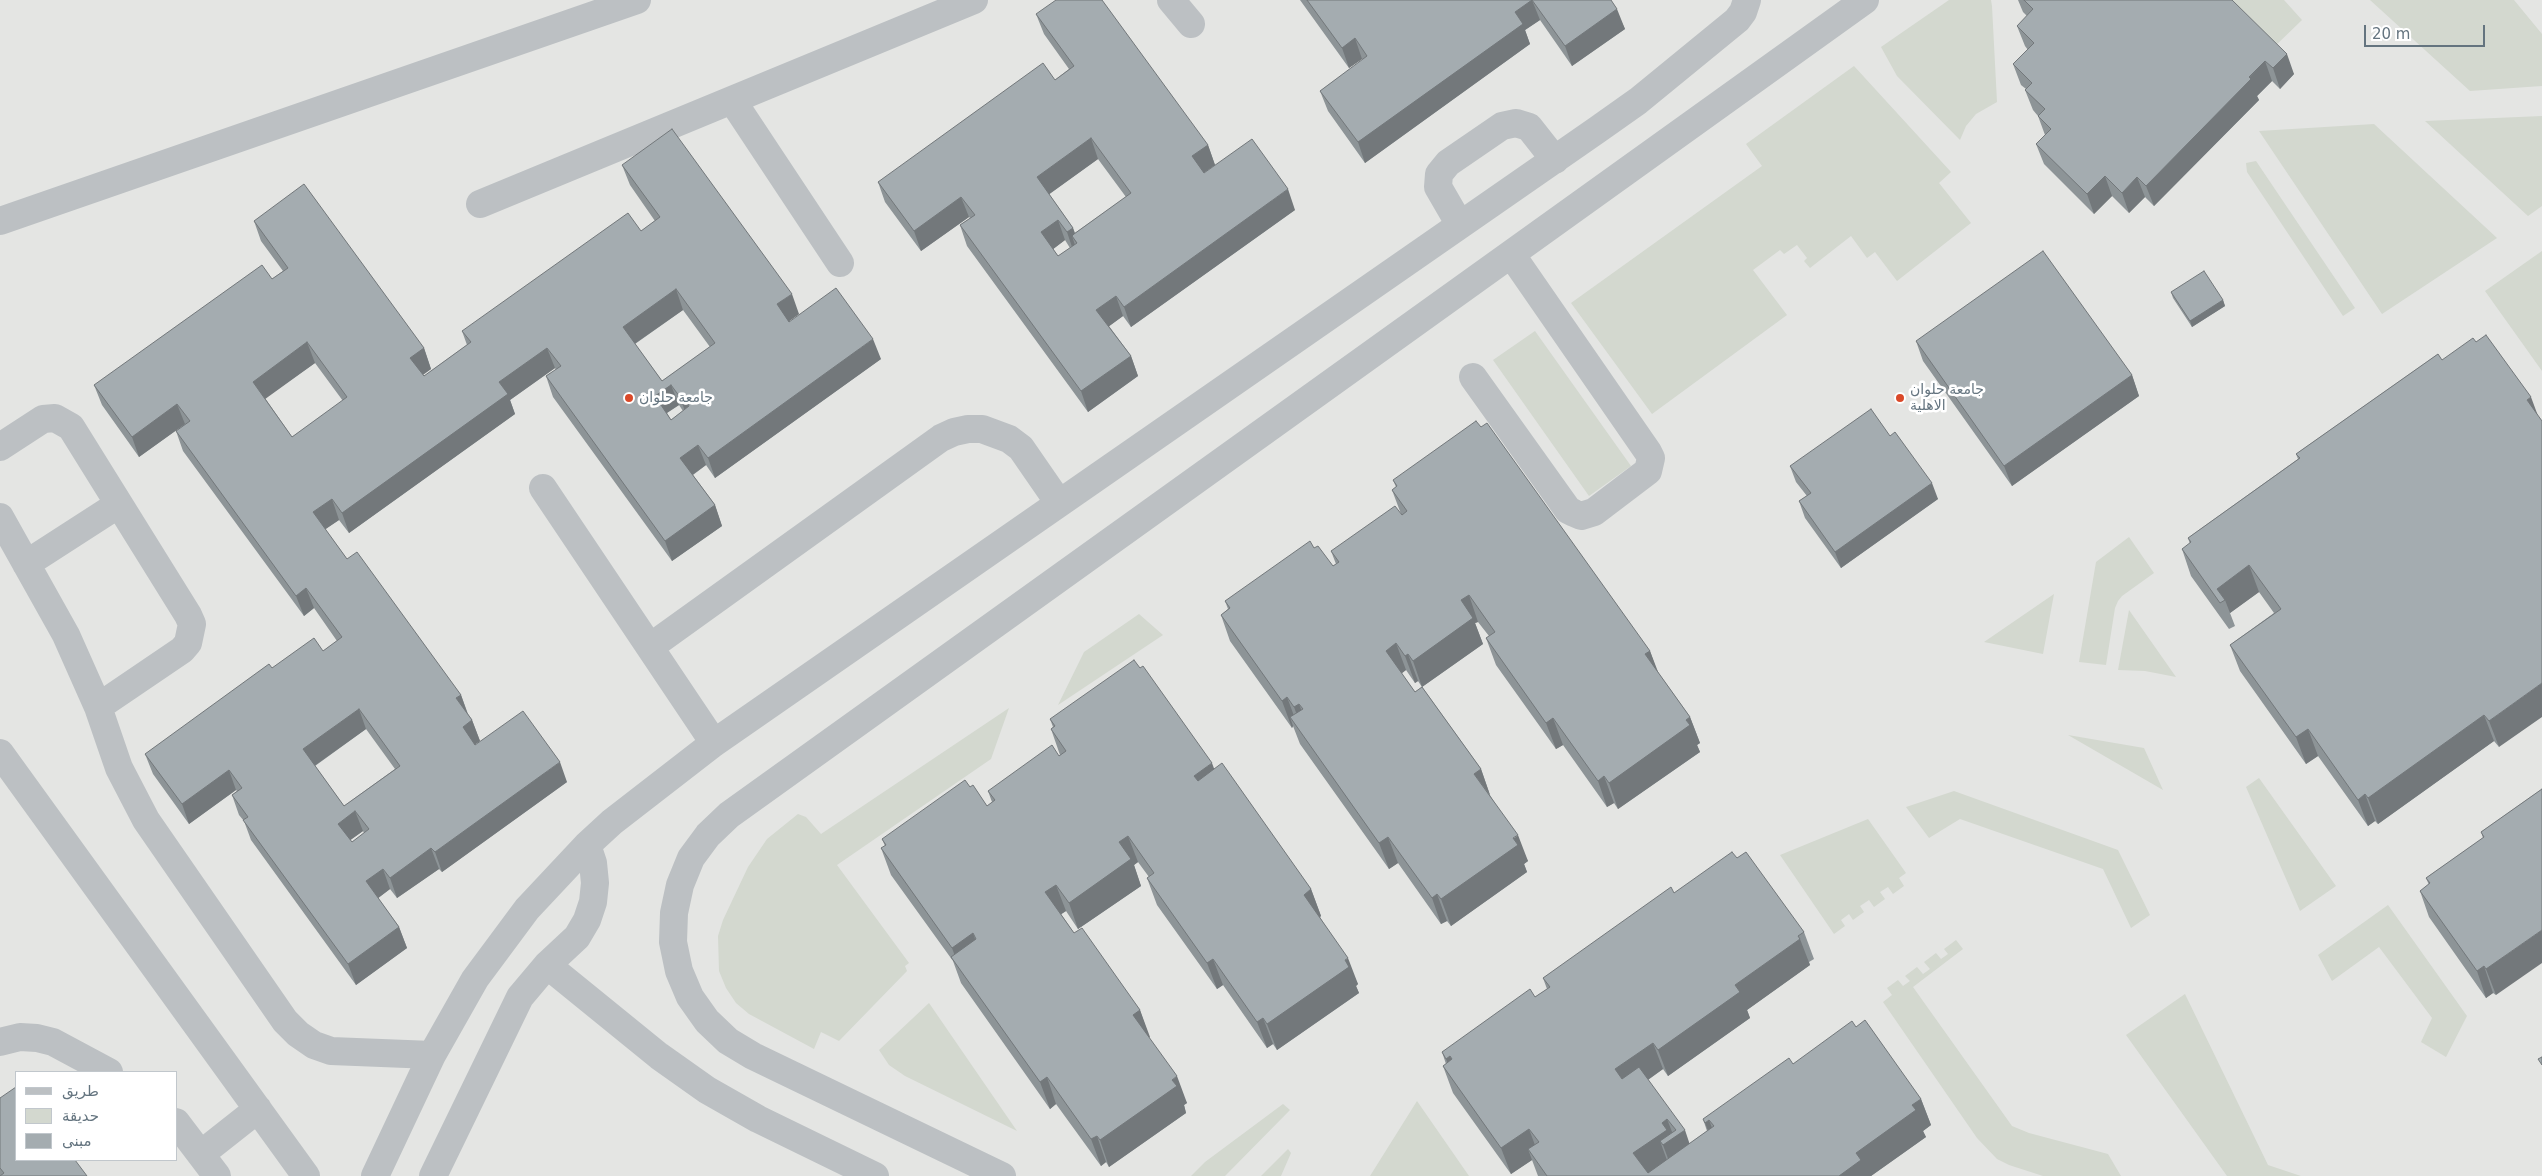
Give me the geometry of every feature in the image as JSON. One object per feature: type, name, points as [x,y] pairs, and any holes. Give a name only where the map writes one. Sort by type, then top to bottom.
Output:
[{"type":"lane","points":[[0,221],[637,0]]},
{"type":"lane","points":[[480,204],[974,0]]},
{"type":"lane","points":[[1171,0],[1191,24]]},
{"type":"lane","points":[[375,1176],[432,1055],[475,979],[527,909],[587,845],[638,800],[714,743],[1638,101],[1737,20],[1743,12],[1747,0]]},
{"type":"lane","points":[[1002,1176],[753,1056],[728,1041],[707,1021],[690,997],[679,970],[673,942],[676,904],[680,885],[691,858],[708,835],[730,815],[1865,0]]},
{"type":"lane","points":[[732,100],[840,263]]},
{"type":"lane","points":[[1460,225],[1438,187],[1439,174],[1448,163],[1502,126],[1516,122],[1529,127],[1555,160]]},
{"type":"lane","points":[[1472,377],[1568,510],[1574,514],[1588,515],[1594,512],[1648,470],[1650,464],[1648,452],[1511,254]]},
{"type":"lane","points":[[0,447],[43,419],[61,420],[71,427],[192,624],[192,634],[182,650],[98,707]]},
{"type":"lane","points":[[650,647],[941,438],[954,432],[982,429],[1009,439],[1021,448],[1060,503]]},
{"type":"lane","points":[[543,488],[714,743]]},
{"type":"lane","points":[[26,564],[118,504]]},
{"type":"lane","points":[[0,517],[66,635],[98,707],[119,768],[146,820],[285,1021],[298,1034],[314,1045],[331,1051],[432,1055]]},
{"type":"lane","points":[[0,753],[306,1176]]},
{"type":"lane","points":[[433,1176],[511,1013],[526,989],[547,965],[577,937],[587,920],[593,902],[595,883],[593,863],[587,845]]},
{"type":"lane","points":[[547,965],[659,1056],[707,1090],[758,1119],[875,1176]]},
{"type":"lane","points":[[0,1042],[20,1037],[37,1038],[53,1042],[107,1071]]},
{"type":"lane","points":[[201,1154],[258,1109]]},
{"type":"lane","points":[[178,1125],[217,1176]]},
{"type":"shaded area","points":[[0,0],[2542,0],[2542,1176],[0,1176]]},
{"type":"green space","points":[[1949,0],[1991,0],[1992,6],[1997,102],[1976,114],[1966,126],[1960,140],[1897,76],[1881,47]]},
{"type":"green space","points":[[2226,0],[2284,0],[2302,20],[2272,49]]},
{"type":"green space","points":[[2370,0],[2514,0],[2542,34],[2542,86],[2470,91]]},
{"type":"green space","points":[[1854,66],[1951,172],[1939,183],[1971,223],[1897,281],[1875,252],[1867,258],[1851,236],[1810,268],[1804,261],[1807,258],[1797,245],[1784,254],[1780,250],[1753,270],[1787,315],[1652,414],[1571,303],[1762,166],[1746,144]]},
{"type":"green space","points":[[2542,116],[2542,206],[2528,216],[2425,121]]},
{"type":"green space","points":[[2374,124],[2497,238],[2382,314],[2259,131]]},
{"type":"green space","points":[[2256,161],[2355,308],[2343,316],[2247,172],[2246,163]]},
{"type":"green space","points":[[2542,251],[2542,371],[2485,291]]},
{"type":"green space","points":[[1535,331],[1631,466],[1589,496],[1493,360]]},
{"type":"green space","points":[[2129,537],[2154,573],[2118,601],[2115,608],[2106,665],[2079,662],[2096,562]]},
{"type":"green space","points":[[2054,594],[2043,654],[1984,642]]},
{"type":"green space","points":[[2129,610],[2176,677],[2145,671],[2118,670]]},
{"type":"green space","points":[[1139,614],[1163,635],[1058,705],[1084,652]]},
{"type":"green space","points":[[1009,708],[991,759],[837,865],[909,963],[905,966],[907,971],[839,1041],[821,1032],[814,1049],[749,1014],[736,1003],[726,988],[719,971],[718,936],[723,920],[748,867],[767,839],[798,814],[806,817],[821,834]]},
{"type":"green space","points":[[2068,735],[2144,748],[2163,790]]},
{"type":"green space","points":[[2259,778],[2336,886],[2300,911],[2246,787]]},
{"type":"green space","points":[[1954,791],[2118,850],[2150,915],[2131,928],[2103,869],[1960,819],[1929,838],[1906,807]]},
{"type":"green space","points":[[1868,819],[1906,873],[1899,878],[1904,886],[1893,894],[1888,887],[1880,892],[1885,899],[1874,907],[1869,900],[1860,906],[1864,912],[1853,920],[1849,914],[1841,920],[1845,926],[1834,934],[1780,855]]},
{"type":"green space","points":[[2388,905],[2467,1016],[2446,1057],[2421,1042],[2432,1018],[2379,947],[2332,981],[2318,955]]},
{"type":"green space","points":[[1956,940],[1963,949],[1913,987],[2012,1126],[2029,1133],[2108,1154],[2121,1176],[2043,1176],[1997,1159],[1977,1138],[1883,1002],[1892,995],[1887,988],[1898,980],[1903,986],[1910,981],[1905,976],[1917,967],[1923,974],[1930,969],[1924,962],[1936,953],[1941,959],[1948,954],[1944,949]]},
{"type":"green space","points":[[2185,994],[2268,1165],[2301,1176],[2227,1176],[2126,1035]]},
{"type":"green space","points":[[929,1003],[1017,1131],[905,1076],[889,1065],[879,1050]]},
{"type":"green space","points":[[1417,1101],[1469,1176],[1370,1176]]},
{"type":"green space","points":[[1283,1104],[1290,1110],[1225,1176],[1191,1176],[1205,1162]]},
{"type":"green space","points":[[1288,1149],[1291,1153],[1281,1176],[1261,1176]]},
{"type":"building","points":[[1056,0],[1102,0],[1208,145],[1192,156],[1204,173],[1252,139],[1288,189],[1124,307],[1116,296],[1096,310],[1131,356],[1081,391],[960,225],[975,215],[961,197],[914,231],[878,182],[1043,63],[1055,80],[1074,66],[1036,14]],"holes":[[[1091,138],[1131,193],[1074,234],[1072,236],[1077,243],[1058,256],[1041,232],[1058,220],[1067,232],[1073,228],[1037,177]]]},
{"type":"building","points":[[1307,0],[1532,0],[1515,12],[1523,24],[1358,142],[1320,91],[1367,56],[1355,38],[1342,48]]},
{"type":"building","points":[[1532,0],[1611,0],[1617,9],[1565,46]]},
{"type":"building","points":[[2024,0],[2232,0],[2287,54],[2273,68],[2265,61],[2249,77],[2251,79],[2146,186],[2137,177],[2122,193],[2105,176],[2087,194],[2036,144],[2051,129],[2038,116],[2045,109],[2025,90],[2032,83],[2013,64],[2034,43],[2017,26],[2033,9]]},
{"type":"building","points":[[672,129],[792,294],[777,304],[789,322],[836,288],[873,339],[708,458],[698,445],[680,458],[715,505],[665,541],[546,376],[561,366],[547,348],[499,382],[508,394],[342,513],[332,499],[313,512],[347,559],[357,552],[461,695],[456,698],[472,720],[463,727],[475,745],[523,711],[560,762],[435,852],[431,848],[390,878],[383,869],[366,881],[399,927],[348,964],[243,820],[248,817],[232,795],[242,788],[229,770],[182,804],[145,754],[269,664],[272,668],[314,638],[323,651],[342,637],[306,588],[296,596],[176,431],[190,421],[177,404],[132,437],[94,385],[262,265],[272,279],[288,268],[254,221],[304,184],[424,348],[410,358],[424,376],[471,342],[462,331],[628,213],[641,231],[660,217],[622,165]],"holes":[[[676,289],[715,343],[662,381],[623,327]],[[307,342],[347,397],[292,437],[253,382]],[[671,385],[680,397],[684,394],[689,406],[671,420],[655,396]],[[359,709],[400,766],[344,806],[303,749]],[[355,811],[369,829],[352,842],[338,824]]]},
{"type":"building","points":[[2043,251],[2132,375],[2004,466],[1916,341]]},
{"type":"building","points":[[2204,271],[2223,300],[2190,321],[2171,292]]},
{"type":"building","points":[[2486,335],[2531,397],[2527,400],[2542,421],[2542,683],[2489,721],[2484,715],[2368,798],[2365,794],[2358,800],[2308,729],[2296,737],[2230,645],[2281,609],[2249,565],[2217,589],[2225,600],[2220,603],[2182,549],[2191,542],[2188,538],[2300,458],[2296,454],[2438,354],[2442,360],[2473,338],[2476,342]]},
{"type":"building","points":[[1871,409],[1890,436],[1895,432],[1932,483],[1835,552],[1799,501],[1811,493],[1790,466]]},
{"type":"building","points":[[1476,421],[1481,427],[1487,423],[1650,651],[1645,654],[1690,717],[1686,720],[1690,725],[1609,783],[1604,776],[1598,781],[1553,718],[1546,723],[1486,638],[1495,632],[1469,595],[1461,600],[1473,618],[1413,661],[1408,654],[1405,656],[1396,643],[1386,651],[1415,692],[1422,687],[1481,769],[1474,774],[1518,835],[1513,838],[1518,845],[1441,899],[1437,894],[1432,898],[1388,837],[1379,843],[1290,717],[1303,709],[1299,704],[1294,707],[1287,697],[1282,701],[1221,615],[1230,608],[1225,601],[1310,541],[1314,548],[1318,546],[1333,566],[1339,562],[1331,551],[1395,506],[1402,515],[1407,511],[1392,490],[1397,486],[1393,480]]},
{"type":"building","points":[[1134,660],[1140,668],[1143,666],[1212,763],[1194,776],[1198,781],[1222,763],[1311,889],[1304,895],[1348,958],[1345,960],[1349,967],[1267,1024],[1263,1018],[1257,1022],[1213,959],[1207,963],[1147,878],[1154,873],[1128,836],[1119,842],[1131,859],[1069,903],[1056,885],[1045,892],[1074,933],[1082,928],[1140,1010],[1133,1015],[1177,1076],[1172,1080],[1177,1086],[1100,1140],[1097,1136],[1091,1139],[1047,1077],[1040,1082],[951,957],[976,939],[973,933],[952,948],[881,848],[886,845],[882,839],[965,780],[970,787],[973,785],[987,806],[995,800],[988,791],[1052,745],[1059,756],[1066,751],[1051,729],[1055,726],[1050,719]]},
{"type":"building","points":[[2542,789],[2542,930],[2486,969],[2484,966],[2477,971],[2420,891],[2430,883],[2426,878],[2484,837],[2481,832]]},
{"type":"building","points":[[1732,852],[1737,858],[1746,852],[1804,932],[1798,936],[1800,939],[1735,985],[1740,992],[1658,1050],[1653,1043],[1615,1069],[1622,1079],[1639,1067],[1685,1130],[1663,1145],[1660,1141],[1676,1130],[1667,1119],[1662,1123],[1667,1130],[1633,1153],[1648,1173],[1714,1126],[1709,1120],[1705,1123],[1703,1119],[1789,1058],[1793,1064],[1852,1021],[1856,1027],[1865,1020],[1921,1099],[1912,1105],[1916,1110],[1856,1153],[1861,1160],[1839,1176],[1547,1176],[1528,1149],[1539,1142],[1529,1129],[1501,1148],[1443,1066],[1452,1059],[1450,1056],[1446,1059],[1442,1052],[1530,989],[1535,997],[1550,987],[1543,978],[1671,887],[1674,893]]},
{"type":"building","points":[[2542,1057],[2542,1065],[2538,1059]]},
{"type":"building","points":[[15,1088],[15,1161],[76,1161],[87,1176],[0,1176],[4,1173],[0,1168],[0,1098]]},
{"type":"place","name":"جامعة حلوان","points":[[629,398]]},
{"type":"place","name":"جامعة حلوان الاهلية","points":[[1900,398]]}]
